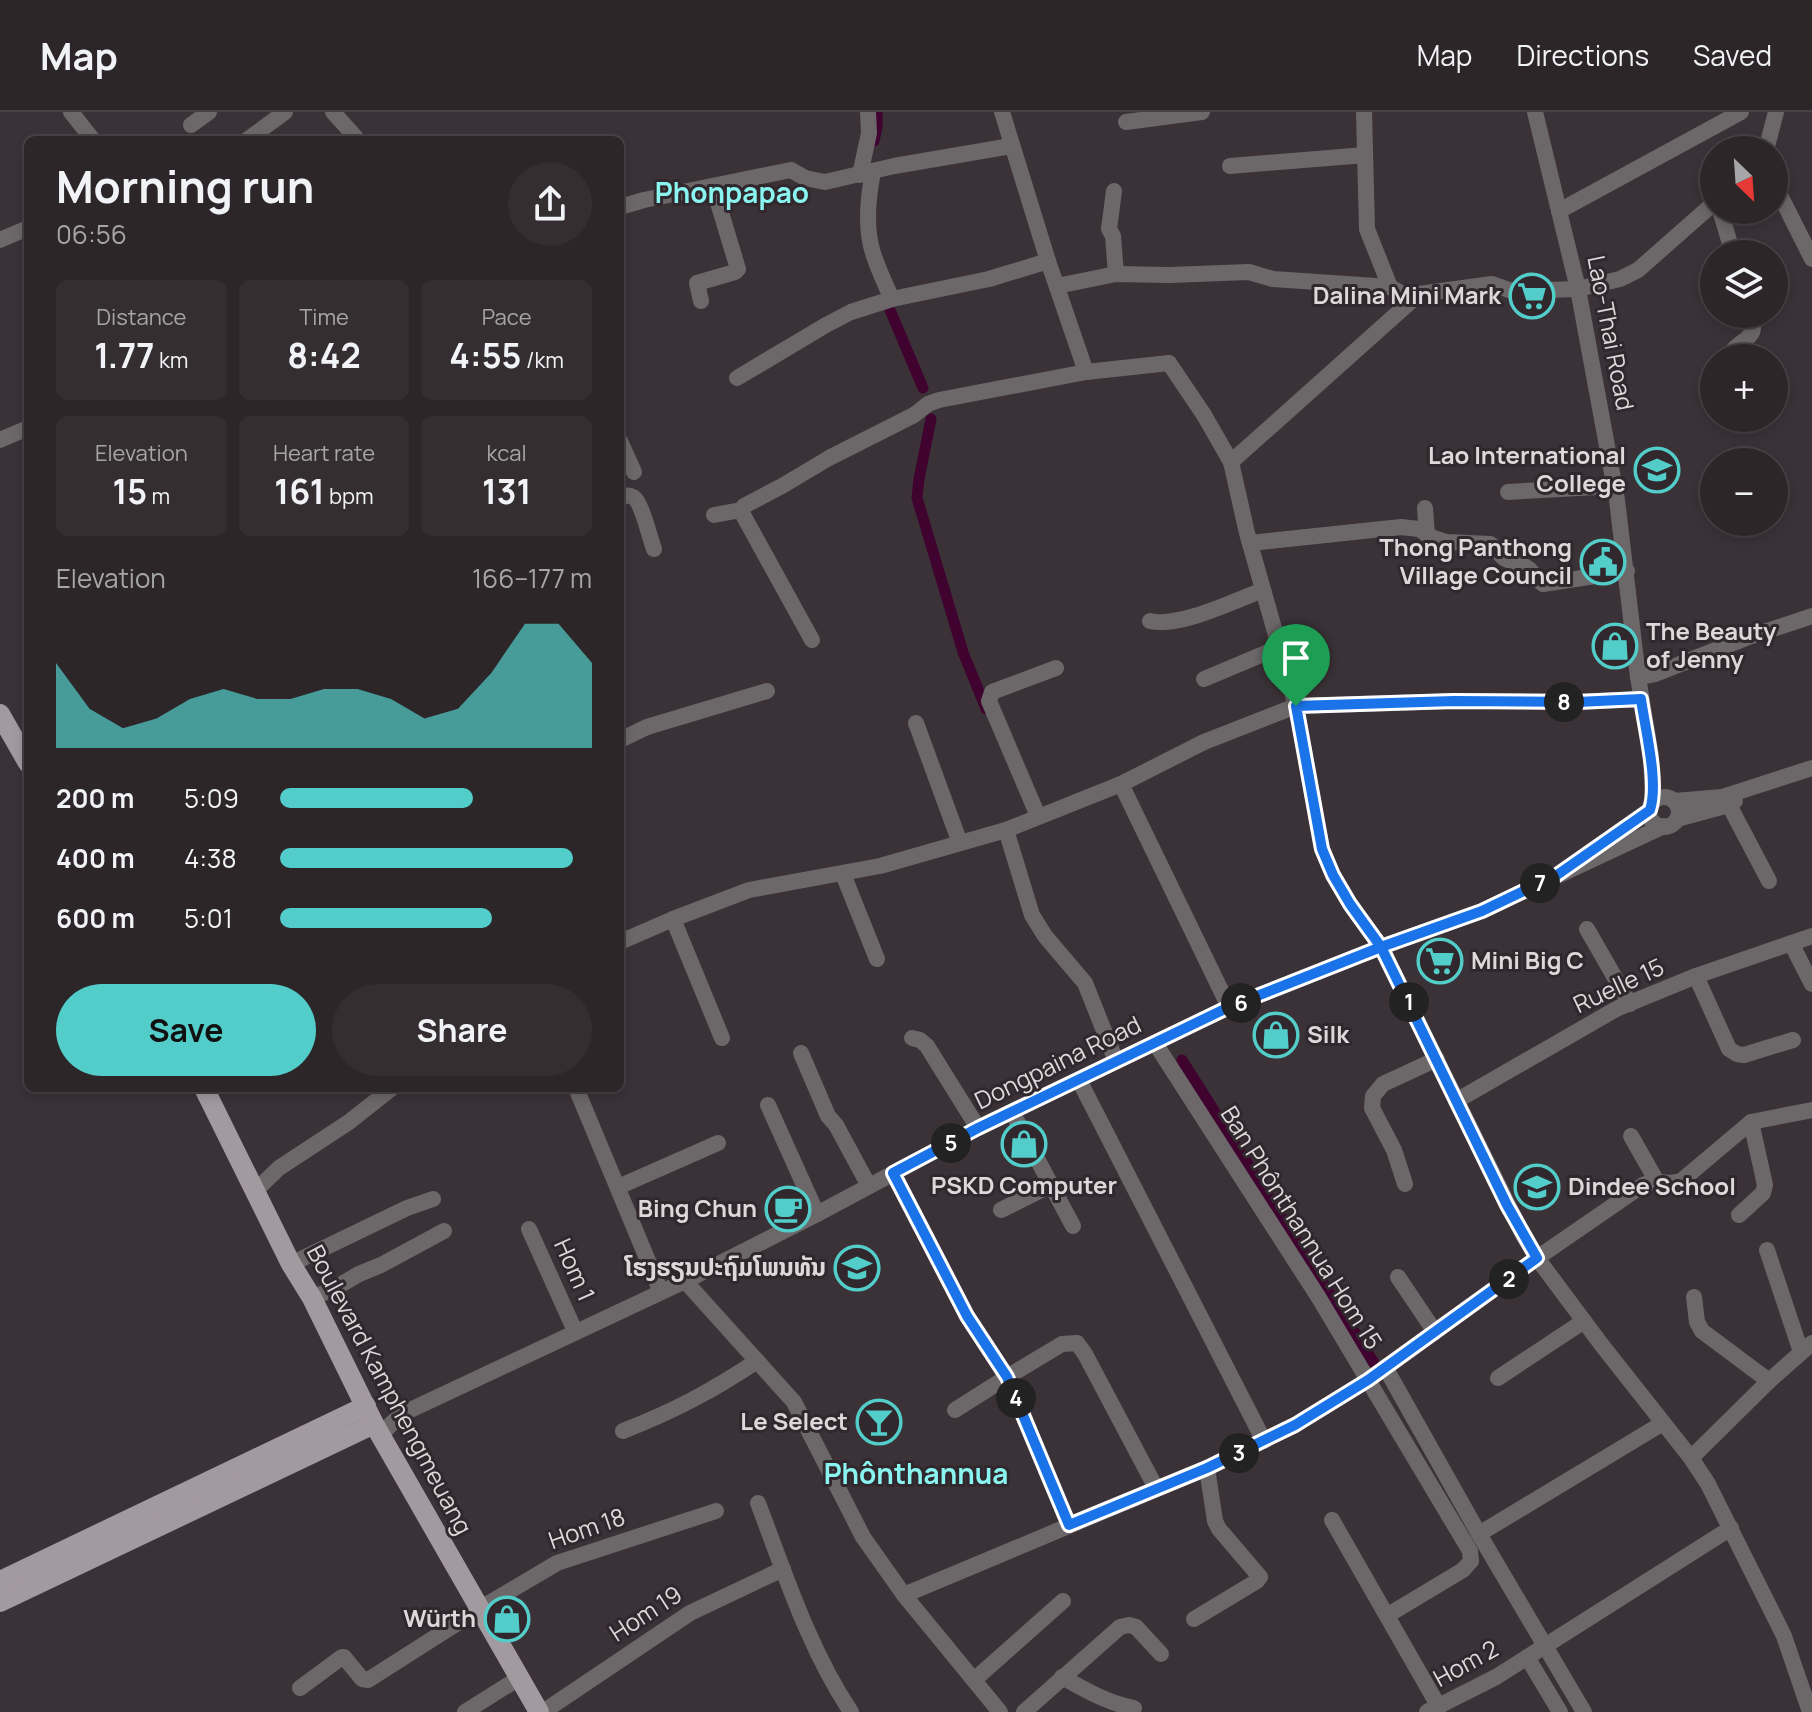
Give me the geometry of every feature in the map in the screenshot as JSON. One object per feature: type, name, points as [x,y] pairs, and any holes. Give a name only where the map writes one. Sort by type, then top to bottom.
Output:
[{"type":"main road","points":[[0,714],[24,756]]},
{"type":"main road","name":"Boulevard Kamphengmeuang","points":[[206,1092],[291,1264],[312,1298],[374,1421],[541,1712]]},
{"type":"main road","points":[[0,1581],[374,1421]]},
{"type":"main road","points":[[0,1602],[374,1421]]},
{"type":"street","points":[[71,112],[90,136]]},
{"type":"street","points":[[191,125],[209,112]]},
{"type":"street","points":[[252,136],[285,112]]},
{"type":"street","points":[[333,112],[354,136]]},
{"type":"street","points":[[868,112],[868,231],[872,252],[892,299]]},
{"type":"street","points":[[1002,112],[1086,372]]},
{"type":"street","points":[[1126,122],[1202,112]]},
{"type":"street","points":[[1364,112],[1367,229],[1390,287]]},
{"type":"street","name":"Lao-Thai Road","points":[[1535,112],[1578,289],[1615,486],[1638,677],[1651,756],[1662,803],[1679,809],[1671,823]]},
{"type":"street","points":[[1559,211],[1741,112]]},
{"type":"street","points":[[1770,136],[1776,112]]},
{"type":"street","points":[[624,206],[791,170],[825,182],[894,166],[1011,146]]},
{"type":"street","points":[[1230,166],[1365,155]]},
{"type":"street","points":[[701,301],[697,283],[738,269],[713,186]]},
{"type":"street","points":[[1114,191],[1109,229],[1113,236],[1116,274]]},
{"type":"street","points":[[1788,211],[1812,259]]},
{"type":"street","points":[[1231,462],[1419,294],[1492,284],[1512,291],[1578,289],[1620,279],[1638,270],[1700,215]]},
{"type":"street","points":[[0,240],[24,230]]},
{"type":"street","points":[[737,378],[851,312],[892,299],[989,279],[1048,261]]},
{"type":"street","points":[[1057,286],[1116,274],[1249,272],[1273,279],[1390,287],[1412,299]]},
{"type":"street","points":[[1740,344],[1752,335],[1754,328]]},
{"type":"street","points":[[714,515],[741,510],[829,458],[939,400],[1086,372],[1169,363],[1231,462],[1250,543],[1296,706],[1322,849],[1333,875],[1381,947],[1507,1205],[1537,1258],[1708,1484],[1784,1636],[1810,1712]]},
{"type":"street","points":[[0,440],[24,430]]},
{"type":"street","points":[[624,450],[634,472]]},
{"type":"street","points":[[1508,492],[1615,486]]},
{"type":"street","points":[[624,497],[635,498],[654,549]]},
{"type":"street","points":[[1425,508],[1427,535]]},
{"type":"street","points":[[741,510],[812,640]]},
{"type":"street","points":[[1250,543],[1401,527],[1419,529],[1446,542],[1490,544],[1500,556],[1526,566],[1543,584],[1627,571]]},
{"type":"street","points":[[1150,621],[1190,617],[1263,590]]},
{"type":"street","points":[[1638,677],[1655,674],[1812,616]]},
{"type":"street","points":[[1204,679],[1280,647]]},
{"type":"street","points":[[1038,816],[989,701],[992,692],[1056,668]]},
{"type":"street","points":[[624,738],[647,727],[767,691]]},
{"type":"street","points":[[624,940],[749,890],[880,866],[1006,830],[1121,784],[1204,742],[1296,706],[1641,699]]},
{"type":"street","points":[[916,723],[960,843]]},
{"type":"street","name":"Dongpaina Road","points":[[1557,875],[1662,803],[1722,797],[1812,768]]},
{"type":"street","points":[[1121,784],[1229,1007]]},
{"type":"street","name":"Dongpaina Road","points":[[374,1421],[393,1422],[406,1412],[685,1281],[978,1128],[1229,1007],[1482,911],[1671,823],[1729,805],[1752,788]]},
{"type":"street","points":[[1662,803],[1652,820],[1655,823],[1671,823]]},
{"type":"street","points":[[1729,805],[1769,881]]},
{"type":"street","points":[[1006,830],[1032,915],[1039,928],[1085,983],[1116,1061]]},
{"type":"street","points":[[843,874],[877,959]]},
{"type":"street","points":[[673,919],[722,1038]]},
{"type":"street","points":[[1587,929],[1630,1004]]},
{"type":"street","name":"Ruelle 15","points":[[1456,1101],[1618,1008],[1696,976],[1812,936]]},
{"type":"street","points":[[1791,943],[1812,984]]},
{"type":"street","points":[[1696,976],[1729,1049],[1744,1055],[1793,1040]]},
{"type":"street","points":[[912,1038],[927,1046],[978,1128]]},
{"type":"street","name":"Ban Phônthannua Hom 15","points":[[1155,1043],[1310,1285],[1470,1551],[1471,1561],[1463,1570],[1388,1615]]},
{"type":"street","points":[[801,1053],[828,1116],[869,1186]]},
{"type":"street","points":[[1405,1184],[1394,1150],[1372,1108],[1373,1096],[1383,1084],[1437,1059]]},
{"type":"street","points":[[1079,1080],[1264,1441]]},
{"type":"street","points":[[255,1191],[279,1168],[349,1122],[387,1092]]},
{"type":"street","points":[[578,1092],[661,1292]]},
{"type":"street","points":[[768,1105],[817,1214]]},
{"type":"street","points":[[904,1595],[1207,1468],[1295,1425],[1368,1380],[1643,1185],[1656,1180],[1671,1184],[1681,1181],[1751,1122],[1812,1110]]},
{"type":"street","points":[[1012,1112],[1073,1226]]},
{"type":"street","points":[[1739,1215],[1763,1193],[1765,1185],[1751,1122]]},
{"type":"street","points":[[1631,1136],[1656,1180]]},
{"type":"street","points":[[618,1187],[718,1143]]},
{"type":"street","points":[[893,1173],[967,1316],[1007,1377],[1069,1525]]},
{"type":"street","points":[[1001,1210],[1051,1185]]},
{"type":"street","points":[[291,1264],[407,1208],[433,1199]]},
{"type":"street","name":"Hom 1","points":[[529,1229],[575,1331]]},
{"type":"street","points":[[312,1298],[444,1231]]},
{"type":"street","points":[[1767,1250],[1797,1346],[1806,1348]]},
{"type":"street","points":[[1398,1277],[1435,1332]]},
{"type":"street","points":[[685,1281],[794,1402],[863,1537],[904,1595],[1000,1712]]},
{"type":"street","points":[[1694,1297],[1697,1322],[1702,1331],[1769,1381]]},
{"type":"street","points":[[1498,1378],[1584,1321]]},
{"type":"street","points":[[955,1410],[1062,1344],[1077,1343],[1156,1488]]},
{"type":"street","points":[[1691,1458],[1806,1348]]},
{"type":"street","points":[[623,1431],[667,1414],[720,1386],[757,1361]]},
{"type":"street","points":[[1385,1367],[1584,1712]]},
{"type":"street","points":[[1479,1534],[1663,1423]]},
{"type":"street","points":[[1194,1619],[1260,1577],[1215,1521],[1207,1468]]},
{"type":"street","points":[[758,1503],[819,1655],[851,1712]]},
{"type":"street","name":"Hom 18","points":[[300,1688],[342,1657],[362,1679],[368,1680],[557,1563],[716,1511]]},
{"type":"street","points":[[1332,1520],[1388,1615],[1433,1709]]},
{"type":"street","name":"Hom 2","points":[[1433,1709],[1496,1677],[1731,1528]]},
{"type":"street","name":"Hom 19","points":[[541,1712],[690,1613],[783,1569]]},
{"type":"street","points":[[974,1680],[1063,1601]]},
{"type":"street","points":[[1024,1712],[1124,1625],[1136,1627],[1161,1654]]},
{"type":"street","points":[[1527,1657],[1560,1712]]},
{"type":"street","points":[[1062,1677],[1105,1700],[1134,1708]]},
{"type":"street","points":[[465,1712],[519,1678]]},
{"type":"waterway","points":[[874,141],[877,112]]},
{"type":"waterway","points":[[890,310],[923,388]]},
{"type":"waterway","points":[[931,419],[917,498],[963,652],[986,709]]},
{"type":"waterway","points":[[1182,1060],[1374,1363]]},
{"type":"place","name":"Dalina Mini Mark","points":[[1532,296]]},
{"type":"place","name":"Lao International College","points":[[1657,470]]},
{"type":"place","name":"Thong Panthong Village Council","points":[[1603,562]]},
{"type":"place","name":"The Beauty of Jenny","points":[[1615,646]]},
{"type":"place","name":"Mini Big C","points":[[1440,961]]},
{"type":"place","name":"Silk","points":[[1276,1035]]},
{"type":"place","name":"PSKD Computer","points":[[1024,1144]]},
{"type":"place","name":"Dindee School","points":[[1537,1187]]},
{"type":"place","name":"Bing Chun","points":[[788,1209]]},
{"type":"place","name":"ໂຮງຮຽນປະຖົມໂພນທັນ","points":[[857,1268]]},
{"type":"place","name":"Le Select","points":[[879,1422]]},
{"type":"place","name":"Würth","points":[[507,1619]]},
{"type":"district","name":"Phonpapao","points":[[732,193]]},
{"type":"district","name":"Phônthannua","points":[[916,1474]]},
{"type":"route","points":[[1296,706],[1322,849],[1333,875],[1381,947],[1507,1205],[1537,1258],[1368,1380],[1295,1425],[1207,1468],[1069,1525],[1007,1377],[967,1316],[893,1173],[978,1128],[1229,1007],[1381,947],[1482,911],[1557,875],[1650,810],[1653,802],[1651,756],[1641,699],[1296,706]]}]
